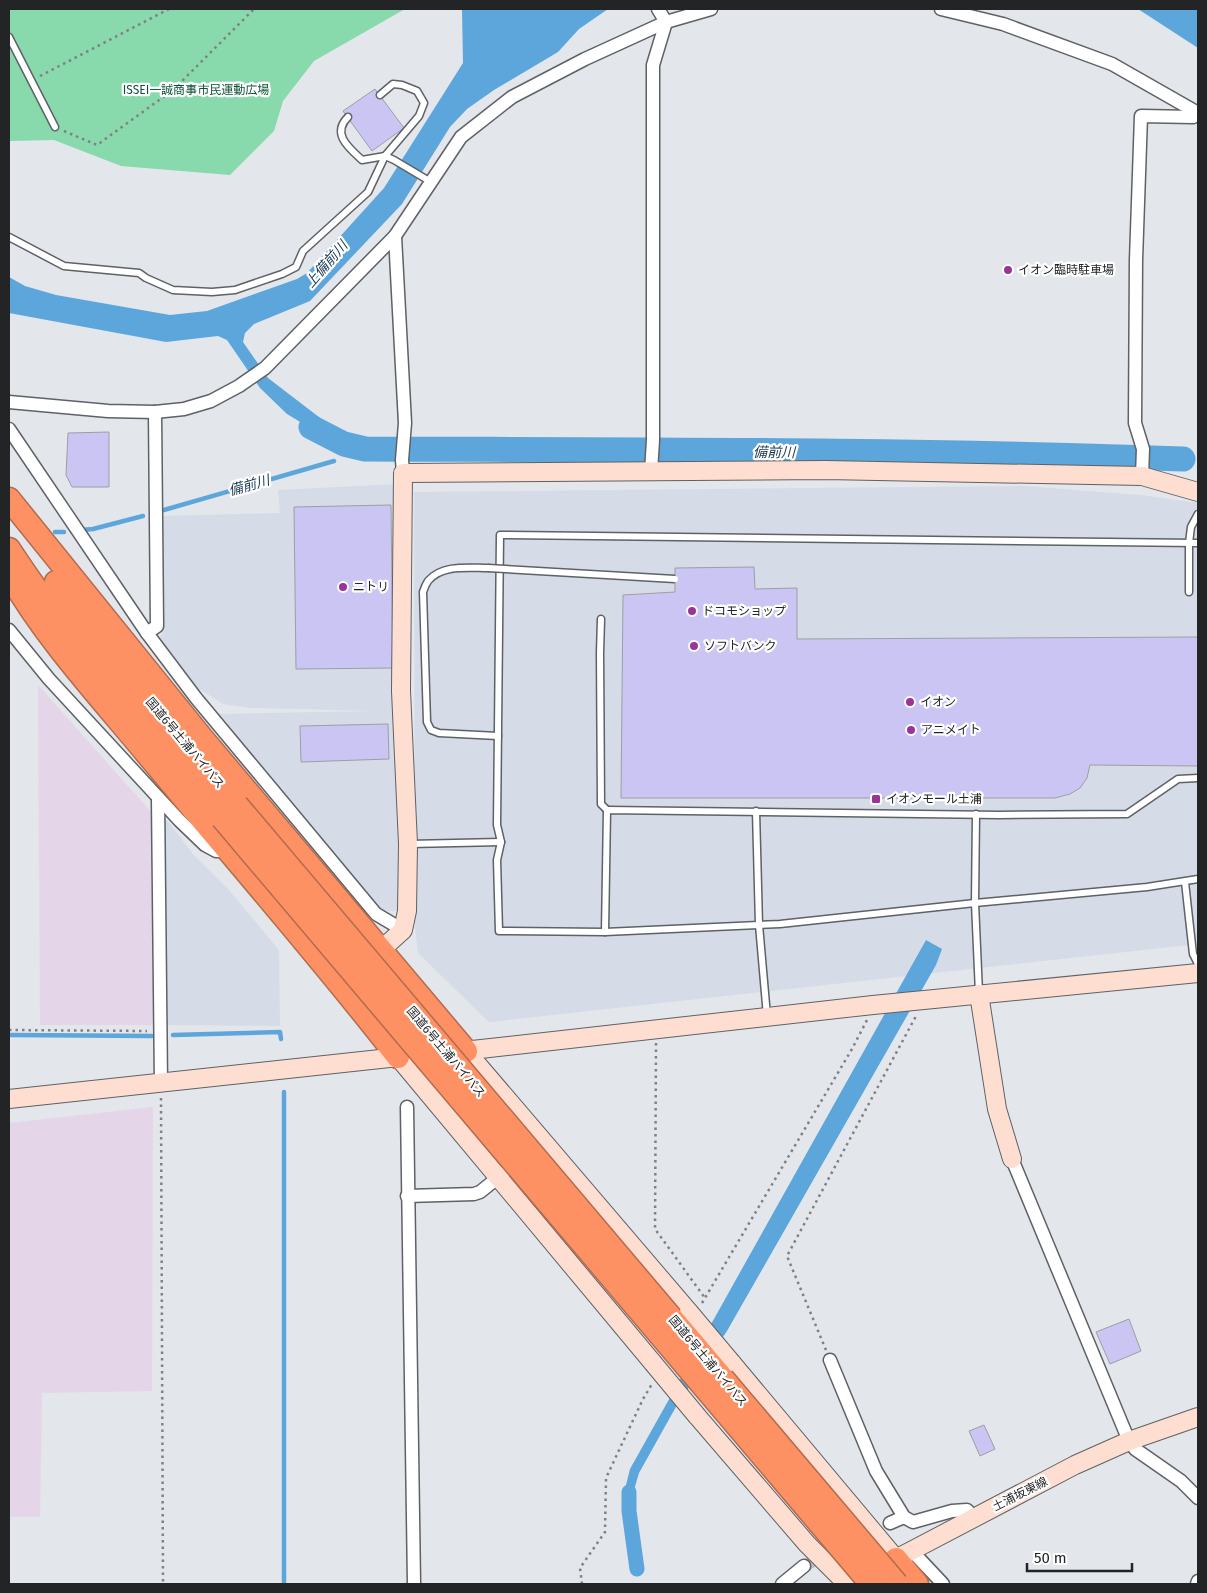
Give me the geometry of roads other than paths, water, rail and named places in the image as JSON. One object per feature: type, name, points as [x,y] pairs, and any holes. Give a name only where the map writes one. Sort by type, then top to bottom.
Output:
[{"type":"highway","points":[[9,499],[196,730],[466,1051]]},
{"type":"highway","name":"国道6号土浦バイパス","points":[[9,510],[51,576],[230,812],[871,1584]]},
{"type":"highway","name":"国道6号土浦バイパス","points":[[9,549],[34,587],[88,660],[230,812],[897,1584]]},
{"type":"highway","points":[[9,574],[43,626],[94,690],[350,995],[398,1057]]},
{"type":"highway","points":[[904,1555],[917,1584]]},
{"type":"street","points":[[651,465],[653,440],[654,65],[666,22],[658,9]]},
{"type":"street","points":[[9,402],[108,411],[155,412],[184,409],[211,401],[239,386],[265,368],[395,236],[427,180],[461,137],[512,98],[584,59],[666,22],[711,9]]},
{"type":"street","points":[[941,9],[1003,24],[1112,64],[1198,114],[1193,117],[1141,116],[1136,260],[1135,423],[1143,449],[1142,470]]},
{"type":"street","points":[[350,995],[351,981],[360,966],[382,950],[403,930],[407,911],[408,844],[401,691],[403,441],[405,423],[395,236]]},
{"type":"street","points":[[147,633],[157,626],[155,412]]},
{"type":"street","points":[[9,429],[147,633],[196,698],[376,914],[403,930]]},
{"type":"street","points":[[403,466],[651,465],[826,470],[1142,470],[1198,492]]},
{"type":"street","points":[[9,630],[49,679],[158,798],[205,845],[216,851],[228,851]]},
{"type":"street","points":[[158,798],[161,1084]]},
{"type":"street","points":[[9,1100],[873,1005],[1198,973]]},
{"type":"street","points":[[979,994],[997,1109],[1012,1158],[1129,1441],[1135,1449],[1180,1481],[1198,1498]]},
{"type":"street","points":[[466,1051],[543,1141],[694,1309],[730,1362],[904,1555],[943,1584]]},
{"type":"street","points":[[398,1057],[697,1416],[807,1544],[848,1584]]},
{"type":"street","points":[[407,1107],[414,1584]]},
{"type":"street","points":[[407,1196],[474,1194],[480,1192],[543,1141]]},
{"type":"street","points":[[830,1360],[876,1471],[904,1517],[913,1522],[952,1511],[967,1510],[974,1518]]},
{"type":"street","name":"土浦坂東線","points":[[848,1584],[1076,1465],[1129,1441],[1198,1417]]},
{"type":"street","points":[[890,1523],[904,1517]]},
{"type":"street","points":[[782,1584],[804,1566]]},
{"type":"lane","points":[[9,37],[55,127]]},
{"type":"lane","points":[[9,237],[64,266],[139,272],[146,278],[173,290],[212,292],[235,290],[282,274],[296,266],[303,251],[368,192],[385,156],[418,116],[424,103],[418,91],[402,85],[393,84],[380,95]]},
{"type":"lane","points":[[348,117],[342,124],[341,134],[349,148],[362,160],[385,156],[427,180]]},
{"type":"lane","points":[[1189,592],[1189,543],[1191,527],[1198,514]]},
{"type":"lane","points":[[1198,543],[500,535],[497,825],[501,842],[497,860],[499,931],[605,932],[759,926],[1147,887],[1198,880]]},
{"type":"lane","points":[[498,736],[439,733],[431,730],[427,722],[423,592],[428,581],[439,572],[451,568],[488,568],[675,578]]},
{"type":"lane","points":[[601,619],[601,804],[607,810],[1127,814],[1178,779],[1198,778]]},
{"type":"lane","points":[[605,932],[607,810]]},
{"type":"lane","points":[[756,811],[759,926],[767,1017]]},
{"type":"lane","points":[[976,814],[974,903],[979,994]]},
{"type":"lane","points":[[408,844],[501,842]]},
{"type":"lane","points":[[1185,882],[1193,954],[1198,964]]},
{"type":"water","name":"上備前川","points":[[462,9],[608,9],[579,29],[558,52],[494,90],[467,109],[450,127],[402,204],[310,301],[254,324],[245,333],[243,342],[268,378],[345,437],[340,446],[287,414],[260,388],[227,340],[218,336],[166,342],[9,313],[9,277],[25,286],[56,295],[170,315],[207,311],[297,279],[307,273],[384,188],[463,63]]},
{"type":"water","points":[[1138,9],[1198,9],[1198,48]]},
{"type":"water","points":[[926,940],[942,949],[936,965],[727,1331],[677,1405],[639,1473],[634,1490],[634,1511],[623,1511],[625,1489],[630,1469]]},
{"type":"waterway","name":"備前川","points":[[311,427],[344,444],[365,449],[876,452],[1183,459]]},
{"type":"waterway","name":"備前川","points":[[164,510],[334,461]]},
{"type":"waterway","name":"備前川","points":[[81,530],[93,529],[143,516]]},
{"type":"waterway","name":"備前川","points":[[55,532],[64,532]]},
{"type":"waterway","points":[[173,1035],[280,1032],[281,1039]]},
{"type":"waterway","points":[[9,1035],[152,1036]]},
{"type":"waterway","points":[[284,1092],[284,1584]]},
{"type":"waterway","points":[[629,1492],[629,1511],[637,1569]]},
{"type":"tunnel","points":[[804,1566],[845,1545]]},
{"type":"place","name":"イオン臨時駐車場","points":[[1008,270]]},
{"type":"place","name":"ニトリ","points":[[343,587]]},
{"type":"place","name":"ドコモショップ","points":[[692,611]]},
{"type":"place","name":"ソフトバンク","points":[[694,646]]},
{"type":"place","name":"イオン","points":[[910,702]]},
{"type":"place","name":"アニメイト","points":[[911,730]]},
{"type":"place","name":"イオンモール土浦","points":[[876,799]]},
{"type":"park label","name":"ISSEI一誠商事市民運動広場","points":[[196,90]]}]
